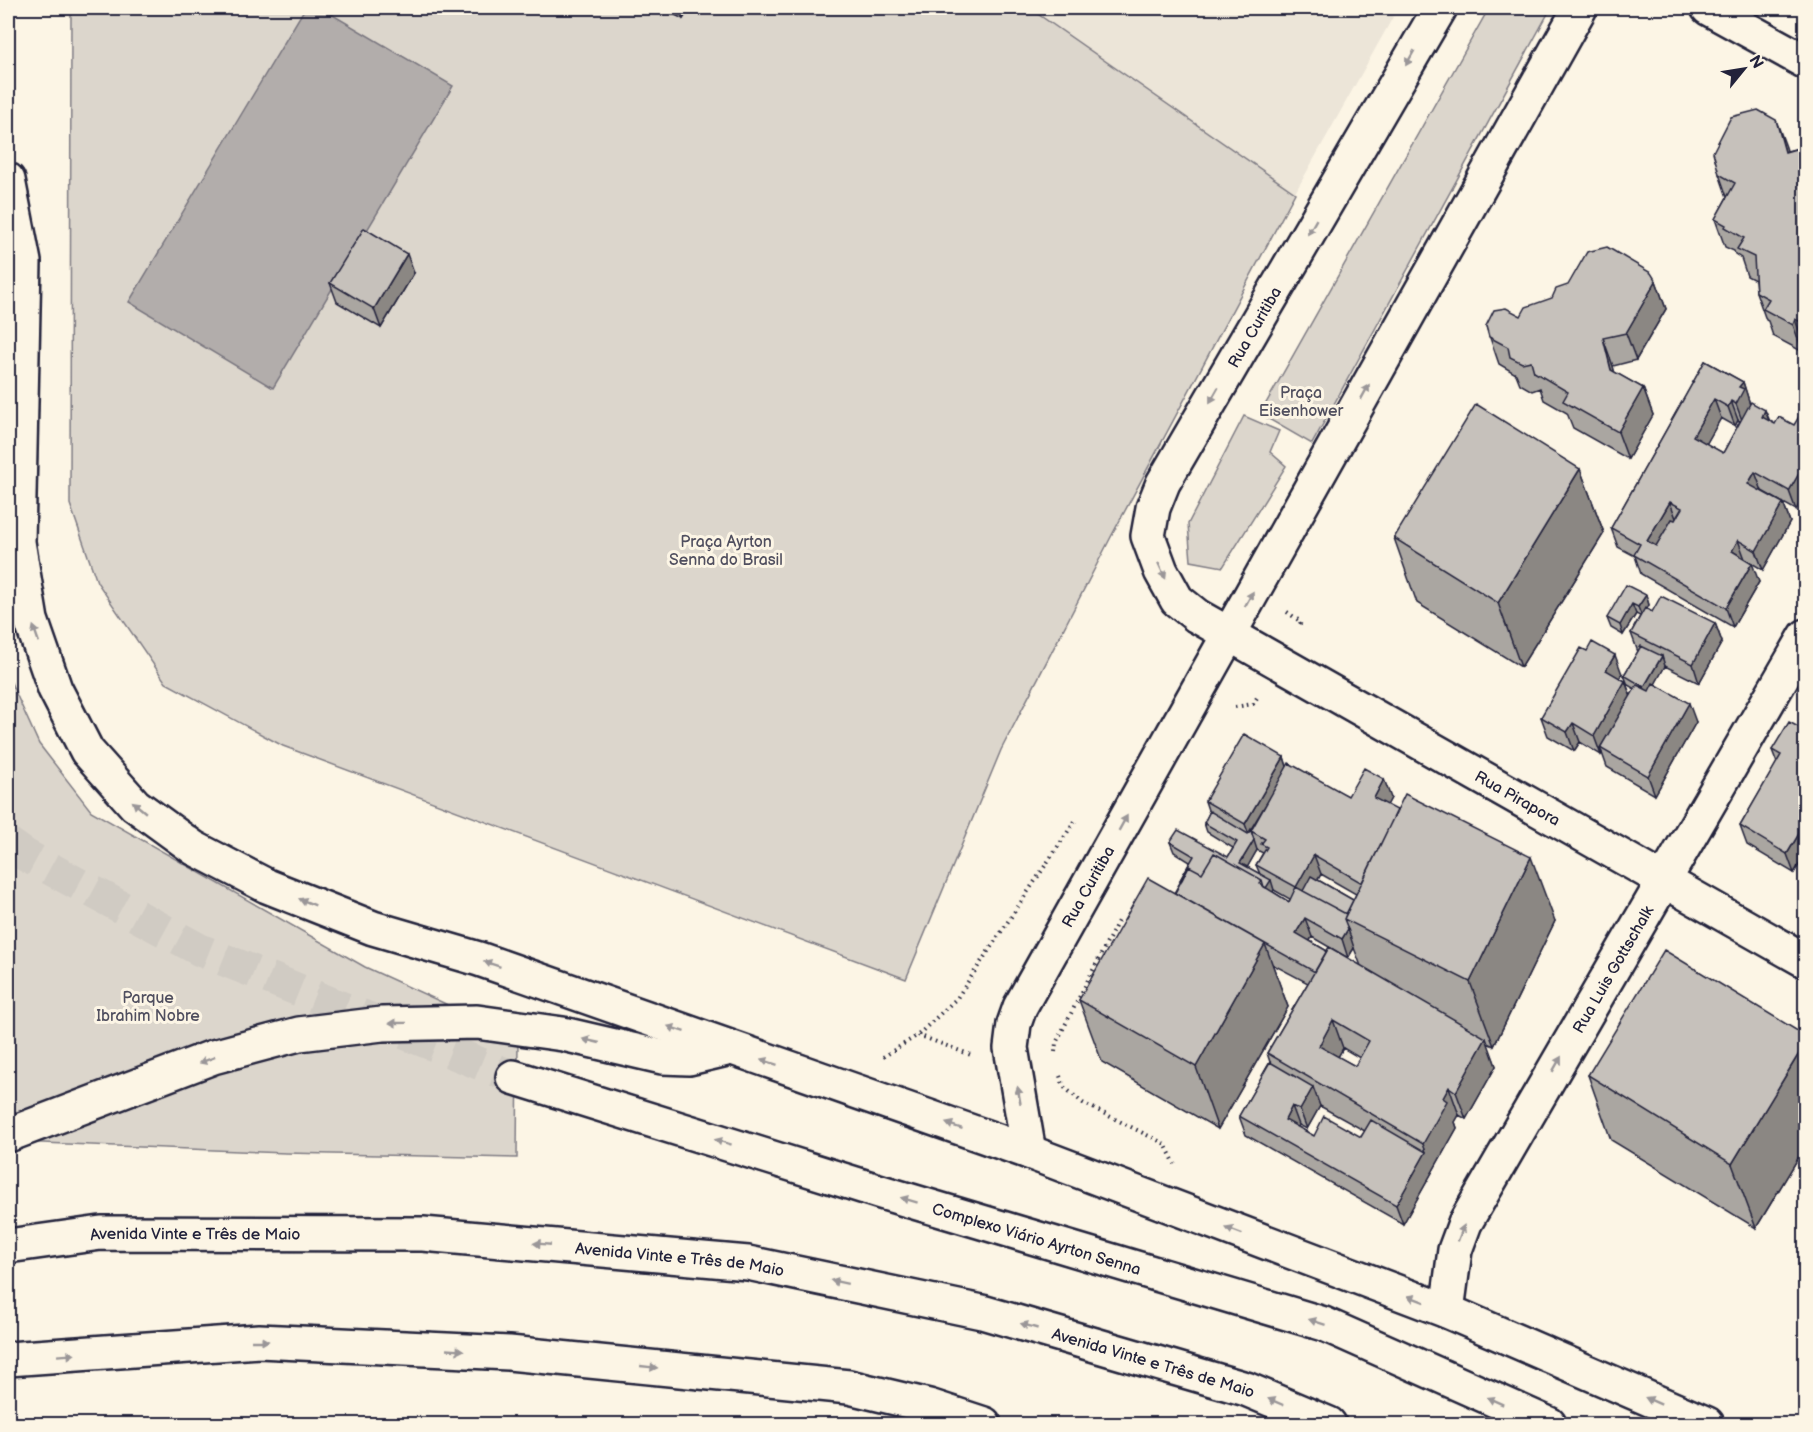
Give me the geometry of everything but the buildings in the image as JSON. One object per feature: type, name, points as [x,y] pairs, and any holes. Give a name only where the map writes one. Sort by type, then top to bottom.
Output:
[{"type":"main road","name":"Rua Curitiba","points":[[1229,635],[1197,616],[1178,600],[1161,571],[1148,536],[1153,508],[1163,483],[1440,8]]},
{"type":"main road","name":"Rua Curitiba","points":[[1029,1152],[1011,1048],[1014,1024],[1020,1007],[1580,8]]},
{"type":"main road","points":[[1708,8],[1806,62]]},
{"type":"main road","points":[[8,180],[24,262],[18,542],[31,620],[55,689],[87,751],[135,805],[194,848],[267,886],[373,928],[479,959],[1029,1152],[1447,1311],[1707,1425]]},
{"type":"main road","name":"Rua Pirapora","points":[[1229,635],[1806,962]]},
{"type":"main road","name":"Rua Luis Gottschalk","points":[[1447,1311],[1455,1250],[1465,1223],[1806,636]]},
{"type":"main road","points":[[8,1135],[213,1057],[299,1034],[382,1024],[477,1023],[563,1034],[668,1058],[689,1058],[731,1048]]},
{"type":"main road","name":"Complexo Viário Ayrton Senna","points":[[513,1077],[881,1192],[1324,1324],[1549,1425]]},
{"type":"main road","name":"Avenida Vinte e Três de Maio","points":[[8,1246],[101,1233],[423,1234],[748,1263],[982,1312],[1246,1389],[1329,1425]]},
{"type":"main road","points":[[8,1359],[259,1341],[509,1353],[849,1387],[929,1406],[984,1425]]},
{"type":"path","points":[[1233,707],[1253,704],[1278,663]]},
{"type":"path","points":[[838,1086],[918,1035],[957,998],[1081,811]]},
{"type":"path","points":[[1054,1060],[1056,1043],[1122,914]]},
{"type":"path","points":[[918,1035],[1015,1073]]},
{"type":"path","points":[[1057,1069],[1064,1087],[1083,1103],[1165,1144],[1203,1219]]},
{"type":"shaded area","points":[[305,8],[321,8],[453,86],[273,388],[129,302]]},
{"type":"shaded area","points":[[1029,8],[1398,8],[1295,193]]},
{"type":"green space","name":"Praça Ayrton Senna do Brasil","points":[[71,8],[1029,8],[1295,193],[1112,535],[1001,750],[906,979],[283,746],[166,683],[97,582],[70,504]]},
{"type":"green space","name":"Praça Eisenhower","points":[[1489,8],[1551,8],[1312,444],[1260,414]]},
{"type":"green space","name":"Praça Eisenhower","points":[[1244,416],[1279,431],[1270,452],[1286,466],[1223,567],[1191,561],[1188,524]]},
{"type":"green space","name":"Parque Ibrahim Nobre","points":[[8,676],[39,744],[91,811],[365,967],[518,1037],[517,1158],[286,1153],[18,1142],[8,1144]]},
{"type":"tunnel","points":[[8,843],[25,855],[200,950],[513,1077]]}]
